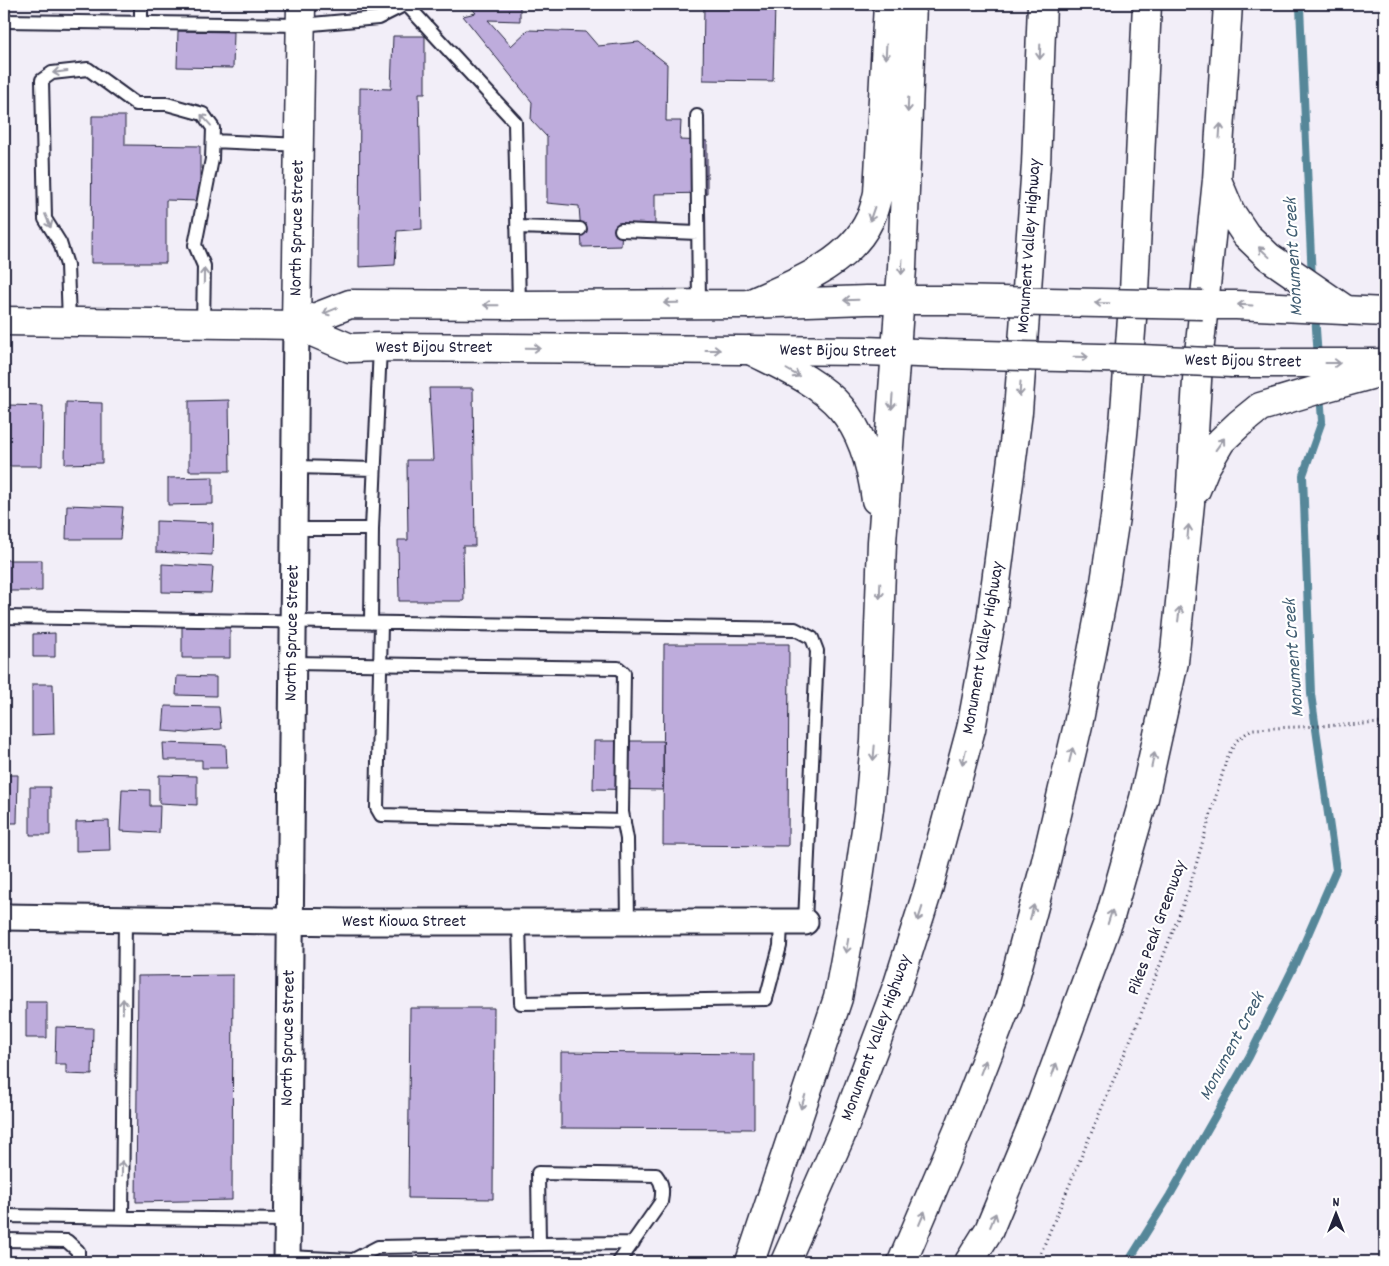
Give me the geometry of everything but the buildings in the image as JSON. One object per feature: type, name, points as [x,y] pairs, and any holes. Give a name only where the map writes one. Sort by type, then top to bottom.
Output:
[{"type":"main road","points":[[748,304],[821,271],[848,249],[870,220],[878,194],[888,4]]},
{"type":"main road","points":[[750,1262],[838,998],[855,908],[869,809],[875,742],[882,542],[900,300],[912,4]]},
{"type":"main road","name":"Monument Valley Highway","points":[[785,1262],[841,1136],[898,984],[928,890],[971,729],[991,621],[1018,412],[1036,165],[1042,4]]},
{"type":"main road","points":[[902,1262],[960,1126],[1009,1000],[1045,865],[1078,725],[1103,595],[1114,518],[1124,424],[1134,292],[1147,4]]},
{"type":"main road","points":[[969,1262],[989,1230],[1042,1102],[1110,917],[1144,798],[1174,662],[1190,503],[1203,305],[1217,180],[1228,4]]},
{"type":"main road","name":"North Spruce Street","points":[[296,325],[301,14]]},
{"type":"main road","points":[[1217,180],[1230,211],[1246,235],[1269,257],[1346,310]]},
{"type":"main road","name":"West Bijou Street","points":[[4,321],[296,325],[350,304],[748,304],[900,300],[1236,305],[1385,312]]},
{"type":"main road","name":"West Bijou Street","points":[[296,325],[350,348],[865,351],[896,354],[1141,359],[1198,363],[1385,363]]},
{"type":"main road","points":[[750,350],[782,366],[822,391],[841,408],[853,424],[864,451],[874,486],[882,542]]},
{"type":"main road","points":[[1190,503],[1205,468],[1221,441],[1260,408],[1385,371]]},
{"type":"street","name":"North Spruce Street","points":[[287,1260],[296,325]]},
{"type":"street","name":"West Kiowa Street","points":[[4,917],[290,921],[793,922]]},
{"type":"lane","points":[[141,4],[141,24]]},
{"type":"lane","points":[[4,21],[141,24],[301,14],[378,18],[406,4],[515,122],[519,305]]},
{"type":"lane","points":[[69,322],[67,265],[60,243],[45,219],[42,80],[52,73],[88,69],[136,104],[166,104],[203,114],[213,128],[212,159],[195,245],[204,266],[203,324]]},
{"type":"lane","points":[[697,116],[698,303]]},
{"type":"lane","points":[[213,141],[300,145]]},
{"type":"lane","points":[[517,226],[580,229]]},
{"type":"lane","points":[[621,230],[698,233]]},
{"type":"lane","points":[[380,347],[372,529],[376,624],[380,665],[377,808],[381,815],[624,822]]},
{"type":"lane","points":[[296,467],[374,469]]},
{"type":"lane","points":[[294,529],[372,529]]},
{"type":"lane","points":[[4,618],[795,629],[812,638],[817,651],[793,922],[780,946],[766,999],[521,1003],[519,922]]},
{"type":"lane","points":[[293,663],[618,668],[624,673],[622,812],[628,839],[628,922]]},
{"type":"lane","points":[[122,1217],[125,919]]},
{"type":"lane","points":[[539,1244],[538,1173],[656,1175],[664,1190],[661,1202],[619,1262]]},
{"type":"lane","points":[[4,1216],[287,1220]]},
{"type":"lane","points":[[4,1240],[66,1241],[78,1251],[78,1262]]},
{"type":"lane","points":[[287,1260],[353,1260],[378,1247],[632,1243]]},
{"type":"path","name":"Pikes Peak Greenway","points":[[1036,1262],[1140,1017],[1189,889],[1228,758],[1236,741],[1252,729],[1385,723]]},
{"type":"waterway","name":"Monument Creek","points":[[1304,4],[1300,7],[1312,280]]},
{"type":"waterway","name":"Monument Creek","points":[[1315,313],[1318,359]]},
{"type":"waterway","name":"Monument Creek","points":[[1128,1262],[1170,1195],[1249,1057],[1296,962],[1336,870],[1311,694],[1303,475],[1322,421],[1320,393]]}]
